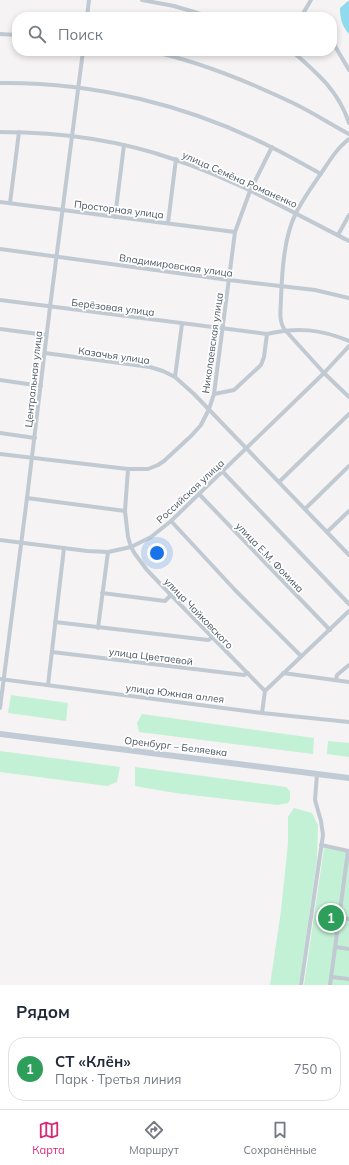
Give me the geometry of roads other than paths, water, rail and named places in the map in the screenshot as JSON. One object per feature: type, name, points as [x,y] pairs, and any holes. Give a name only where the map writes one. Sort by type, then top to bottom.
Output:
[{"type":"main road","name":"Оренбург – Беляевка","points":[[0,734],[349,778]]},
{"type":"street","points":[[88,12],[89,0]]},
{"type":"street","points":[[142,0],[174,6],[194,12]]},
{"type":"street","points":[[305,12],[311,0]]},
{"type":"street","points":[[0,34],[12,35]]},
{"type":"street","points":[[337,50],[349,70]]},
{"type":"street","name":"Центральная улица","points":[[0,708],[2,679],[35,438],[46,335],[82,56]]},
{"type":"street","points":[[169,56],[239,79],[294,104],[349,134]]},
{"type":"street","points":[[298,56],[331,88],[346,113],[349,123]]},
{"type":"street","points":[[0,82],[78,87],[167,106],[223,126],[272,147],[321,174]]},
{"type":"street","name":"улица Семёна Романенко","points":[[0,132],[72,136],[124,145],[176,159],[250,191],[349,241]]},
{"type":"street","points":[[10,203],[19,132]]},
{"type":"street","points":[[349,139],[335,153],[296,213],[291,224],[287,242],[282,287],[281,323],[285,330],[324,373],[349,397]]},
{"type":"street","points":[[115,217],[124,145]]},
{"type":"street","name":"Николаевская улица","points":[[0,454],[128,469],[148,469],[164,461],[202,425],[214,394],[235,232],[250,191],[272,147]]},
{"type":"street","points":[[168,223],[176,159]]},
{"type":"street","name":"Просторная улица","points":[[0,202],[235,232]]},
{"type":"street","points":[[338,235],[349,215]]},
{"type":"street","name":"Владимировская улица","points":[[0,249],[282,287],[315,290],[349,298]]},
{"type":"street","name":"Берёзовая улица","points":[[0,300],[267,334]]},
{"type":"street","points":[[175,377],[182,324]]},
{"type":"street","points":[[0,329],[46,335]]},
{"type":"street","points":[[214,394],[234,390],[261,365],[264,357],[267,334],[285,330],[304,329],[315,330],[349,341]]},
{"type":"street","name":"Российская улица","points":[[0,540],[88,552],[108,552],[131,547],[150,537],[171,521],[223,472],[324,373],[349,346]]},
{"type":"street","name":"Казачья улица","points":[[44,353],[150,367],[175,377],[209,409],[349,555]]},
{"type":"street","points":[[0,380],[41,386]]},
{"type":"street","points":[[279,482],[349,414]]},
{"type":"street","points":[[0,433],[35,438]]},
{"type":"street","points":[[305,509],[349,466]]},
{"type":"street","name":"улица Чайковского","points":[[128,469],[125,511],[128,537],[131,547],[147,570],[265,691]]},
{"type":"street","points":[[223,472],[349,604]]},
{"type":"street","name":"улица Е.М. Фомина","points":[[199,494],[330,630]]},
{"type":"street","points":[[27,498],[125,511]]},
{"type":"street","points":[[327,532],[349,511]]},
{"type":"street","points":[[171,521],[235,590],[301,656]]},
{"type":"street","points":[[48,685],[64,548]]},
{"type":"street","points":[[98,628],[108,552]]},
{"type":"street","points":[[102,593],[165,601],[171,595]]},
{"type":"street","points":[[262,713],[265,691],[349,612]]},
{"type":"street","points":[[55,622],[208,640],[212,638]]},
{"type":"street","name":"улица Цветаевой","points":[[52,652],[244,675],[248,673]]},
{"type":"street","points":[[336,680],[337,676],[349,665]]},
{"type":"street","points":[[283,674],[349,682]]},
{"type":"street","name":"улица Южная аллея","points":[[2,679],[262,713],[349,722]]},
{"type":"street","points":[[301,985],[323,835],[315,800],[317,774]]},
{"type":"street","points":[[321,845],[349,851],[330,985]]},
{"type":"street","points":[[343,888],[349,889]]},
{"type":"street","points":[[339,918],[349,919]]},
{"type":"street","points":[[336,947],[349,949]]},
{"type":"street","points":[[331,977],[349,979]]},
{"type":"water","points":[[348,1],[349,34],[343,25],[340,12],[340,8]]},
{"type":"place","name":"СТ «Клён»","points":[[331,918]]}]
